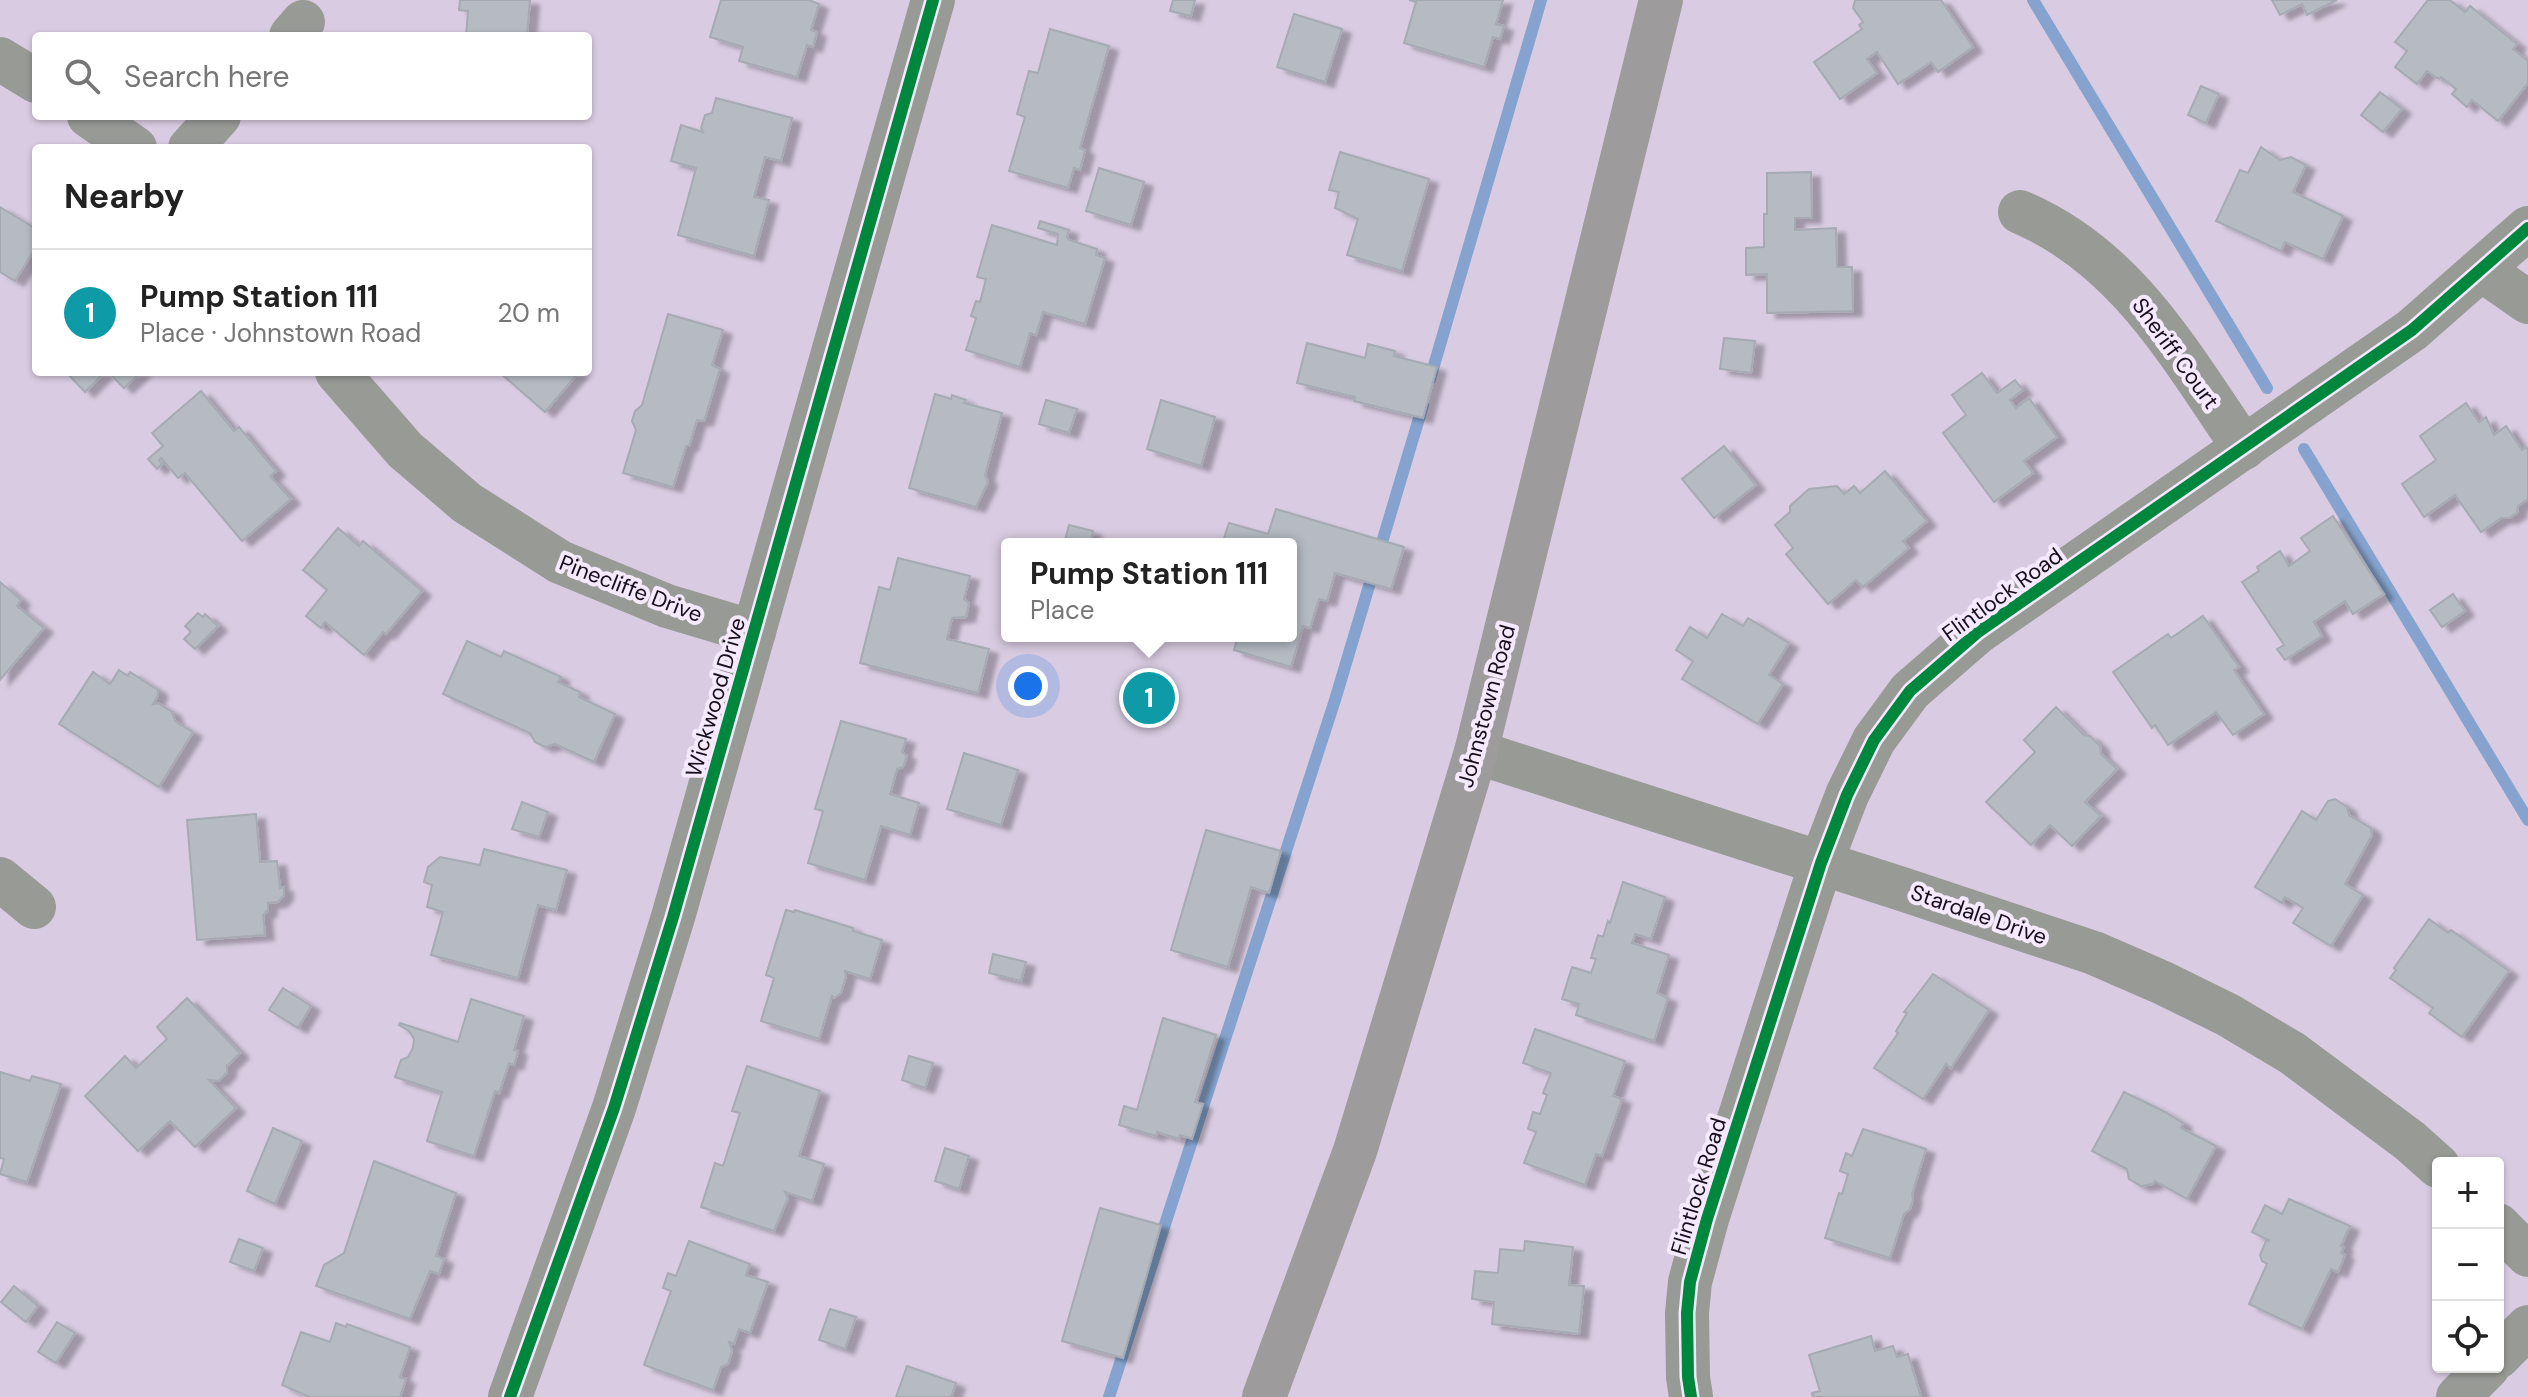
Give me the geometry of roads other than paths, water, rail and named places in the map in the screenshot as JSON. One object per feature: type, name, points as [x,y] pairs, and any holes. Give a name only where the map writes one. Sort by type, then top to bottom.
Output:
[{"type":"main road","name":"Johnstown Road","points":[[1264,1397],[1355,1151],[1476,752],[1661,0]]},
{"type":"street","name":"Wickwood Drive","points":[[510,1397],[614,1108],[673,917],[933,0]]},
{"type":"street","points":[[0,59],[32,79]]},
{"type":"street","points":[[95,120],[129,144]]},
{"type":"street","points":[[194,144],[215,120]]},
{"type":"street","name":"Sheriff Court","points":[[2020,212],[2084,247],[2145,306],[2244,448]]},
{"type":"street","name":"Flintlock Road","points":[[1691,1397],[1687,1313],[1690,1282],[1707,1219],[1821,863],[1847,795],[1874,740],[1910,691],[1978,632],[2412,330],[2528,228]]},
{"type":"street","points":[[2482,270],[2528,302]]},
{"type":"street","name":"Pinecliffe Drive","points":[[340,376],[405,450],[457,495],[546,554],[667,606],[754,632]]},
{"type":"street","name":"Stardale Drive","points":[[1476,752],[2094,953],[2228,1015],[2292,1053],[2432,1161]]},
{"type":"street","points":[[0,879],[34,907]]},
{"type":"street","points":[[2502,1229],[2528,1255]]},
{"type":"street","points":[[2504,1351],[2528,1327]]},
{"type":"street","points":[[2458,1397],[2482,1373]]},
{"type":"waterway","points":[[1430,379],[1541,0]]},
{"type":"waterway","points":[[2033,0],[2267,388]]},
{"type":"waterway","points":[[1109,1397],[1335,700],[1423,405]]},
{"type":"waterway","points":[[2304,449],[2528,820]]},
{"type":"place","name":"Pump Station 111","points":[[1149,698]]}]
